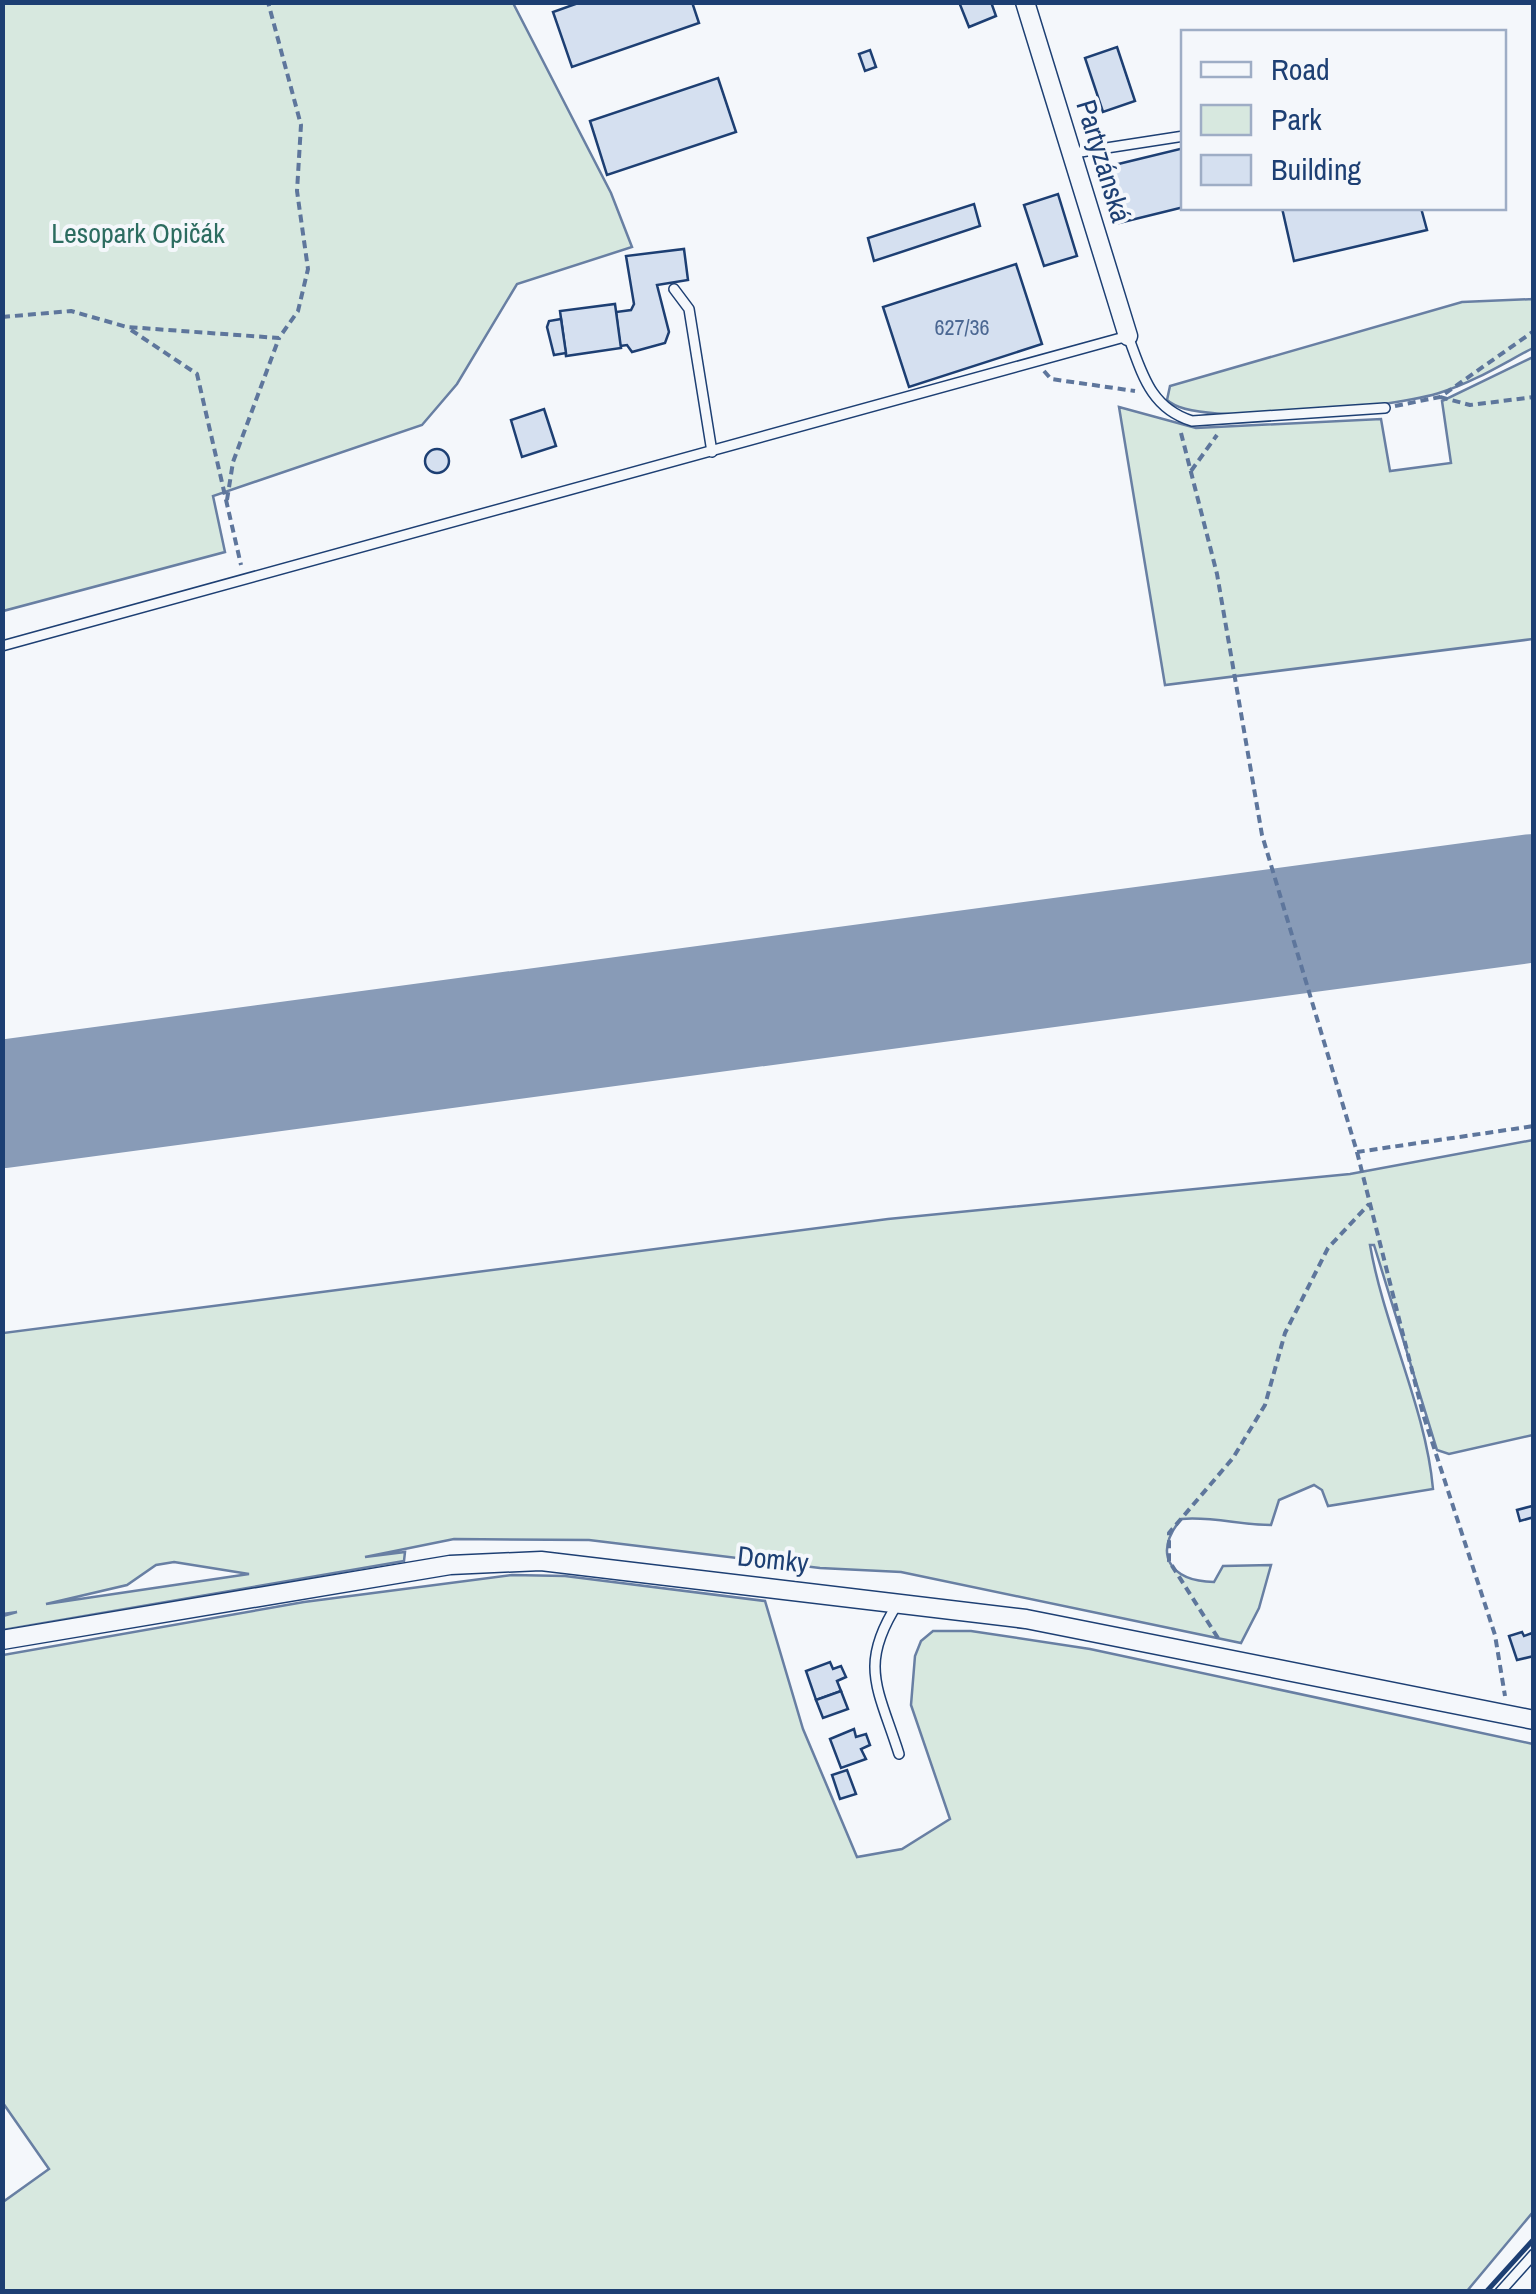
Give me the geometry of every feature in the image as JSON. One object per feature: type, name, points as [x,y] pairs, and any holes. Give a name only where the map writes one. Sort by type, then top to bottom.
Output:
[{"type":"street","name":"Partyzánská","points":[[1025,2],[1128,336]]},
{"type":"street","name":"Domky","points":[[2,1640],[450,1565],[541,1561],[900,1600],[1026,1618],[1223,1661],[1534,1720]]},
{"type":"lane","points":[[1074,153],[1181,136]]},
{"type":"lane","points":[[674,289],[689,308],[712,452]]},
{"type":"lane","points":[[2,646],[1128,336],[1150,394],[1177,416],[1192,421],[1385,408]]},
{"type":"lane","points":[[899,1754],[872,1664],[878,1634],[900,1600]]},
{"type":"lane","points":[[1500,2292],[1534,2254]]},
{"type":"path","points":[[227,503],[233,462],[279,338],[298,311],[308,269],[297,190],[301,125],[268,2]]},
{"type":"path","points":[[2,317],[71,311],[127,327],[279,338]]},
{"type":"path","points":[[127,327],[197,374],[244,580]]},
{"type":"path","points":[[1385,408],[1440,397],[1534,331]]},
{"type":"path","points":[[1037,362],[1051,378],[1150,394]]},
{"type":"path","points":[[1440,397],[1470,405],[1534,396]]},
{"type":"path","points":[[1177,416],[1217,574],[1262,835],[1356,1152],[1423,1414],[1495,1635],[1506,1692],[1502,1714]]},
{"type":"path","points":[[1191,471],[1209,442],[1234,418]]},
{"type":"path","points":[[1356,1152],[1534,1126]]},
{"type":"path","points":[[1223,1661],[1217,1634],[1168,1560],[1169,1533],[1232,1458],[1265,1405],[1285,1334],[1328,1248],[1369,1204]]},
{"type":"green space","name":"Lesopark Opičák","points":[[3,2],[513,3],[611,193],[632,247],[517,284],[457,384],[422,425],[213,496],[225,552],[3,611]]},
{"type":"green space","points":[[1533,299],[1533,348],[1442,392],[1385,404],[1256,415],[1186,409],[1167,400],[1170,386],[1462,302]]},
{"type":"green space","points":[[1533,357],[1533,639],[1165,685],[1119,407],[1196,428],[1381,419],[1390,471],[1451,463],[1442,401]]},
{"type":"green space","points":[[1533,1140],[1533,1435],[1449,1454],[1437,1450],[1374,1245],[1370,1245],[1414,1398],[1433,1489],[1328,1506],[1322,1490],[1314,1485],[1279,1500],[1271,1525],[1181,1519],[1172,1532],[1167,1554],[1170,1564],[1187,1577],[1214,1582],[1223,1566],[1271,1565],[1259,1608],[1241,1643],[901,1572],[820,1568],[589,1540],[454,1539],[365,1557],[405,1552],[404,1561],[3,1630],[3,1616],[17,1612],[3,1614],[3,1333],[888,1219],[1350,1174]],"holes":[[[174,1562],[249,1574],[46,1604],[127,1585],[156,1565]]]},
{"type":"green space","points":[[512,1575],[565,1576],[765,1601],[803,1729],[857,1857],[902,1849],[950,1819],[911,1705],[915,1656],[921,1641],[933,1631],[971,1631],[1090,1649],[1533,1744],[1533,2212],[1467,2291],[3,2291],[3,2202],[49,2169],[3,2103],[3,1655],[304,1602]]},
{"type":"building","points":[[581,2],[692,2],[699,23],[572,67],[553,12]]},
{"type":"building","points":[[959,2],[991,2],[996,16],[969,27]]},
{"type":"building","points":[[1117,47],[1135,101],[1103,112],[1085,58]]},
{"type":"building","points":[[870,50],[876,67],[865,71],[859,54]]},
{"type":"building","points":[[718,78],[736,132],[607,175],[590,121]]},
{"type":"building","points":[[1181,149],[1181,208],[1119,223],[1106,167]]},
{"type":"building","points":[[1058,194],[1077,256],[1044,266],[1024,205]]},
{"type":"building","points":[[974,204],[980,226],[874,261],[868,238]]},
{"type":"building","points":[[1282,210],[1422,210],[1427,230],[1294,261]]},
{"type":"building","points":[[684,249],[688,280],[657,285],[669,332],[665,343],[632,352],[627,345],[620,346],[616,312],[631,310],[634,304],[626,256]]},
{"type":"building","points":[[1016,264],[1042,344],[909,387],[883,307]]},
{"type":"building","points":[[615,304],[621,348],[566,356],[560,311]]},
{"type":"building","points":[[561,319],[566,353],[554,355],[547,327],[549,321]]},
{"type":"building","points":[[544,409],[556,446],[522,457],[511,420]]},
{"type":"building","points":[[437,449],[446,452],[446,470],[437,473],[428,470],[425,461],[428,452]]},
{"type":"building","points":[[1532,1506],[1534,1517],[1520,1521],[1517,1510]]},
{"type":"building","points":[[1522,1632],[1524,1636],[1532,1633],[1534,1656],[1517,1660],[1509,1636]]},
{"type":"building","points":[[830,1662],[833,1669],[841,1666],[846,1677],[837,1681],[841,1691],[816,1700],[806,1671]]},
{"type":"building","points":[[841,1691],[848,1709],[823,1718],[816,1700]]},
{"type":"building","points":[[854,1729],[856,1737],[866,1734],[870,1745],[861,1749],[866,1759],[841,1768],[830,1739]]},
{"type":"building","points":[[847,1770],[856,1794],[840,1799],[832,1775]]},
{"type":"runway","points":[[2,1104],[1534,898]]},
{"type":"wall","points":[[1486,2292],[1534,2239]]}]
